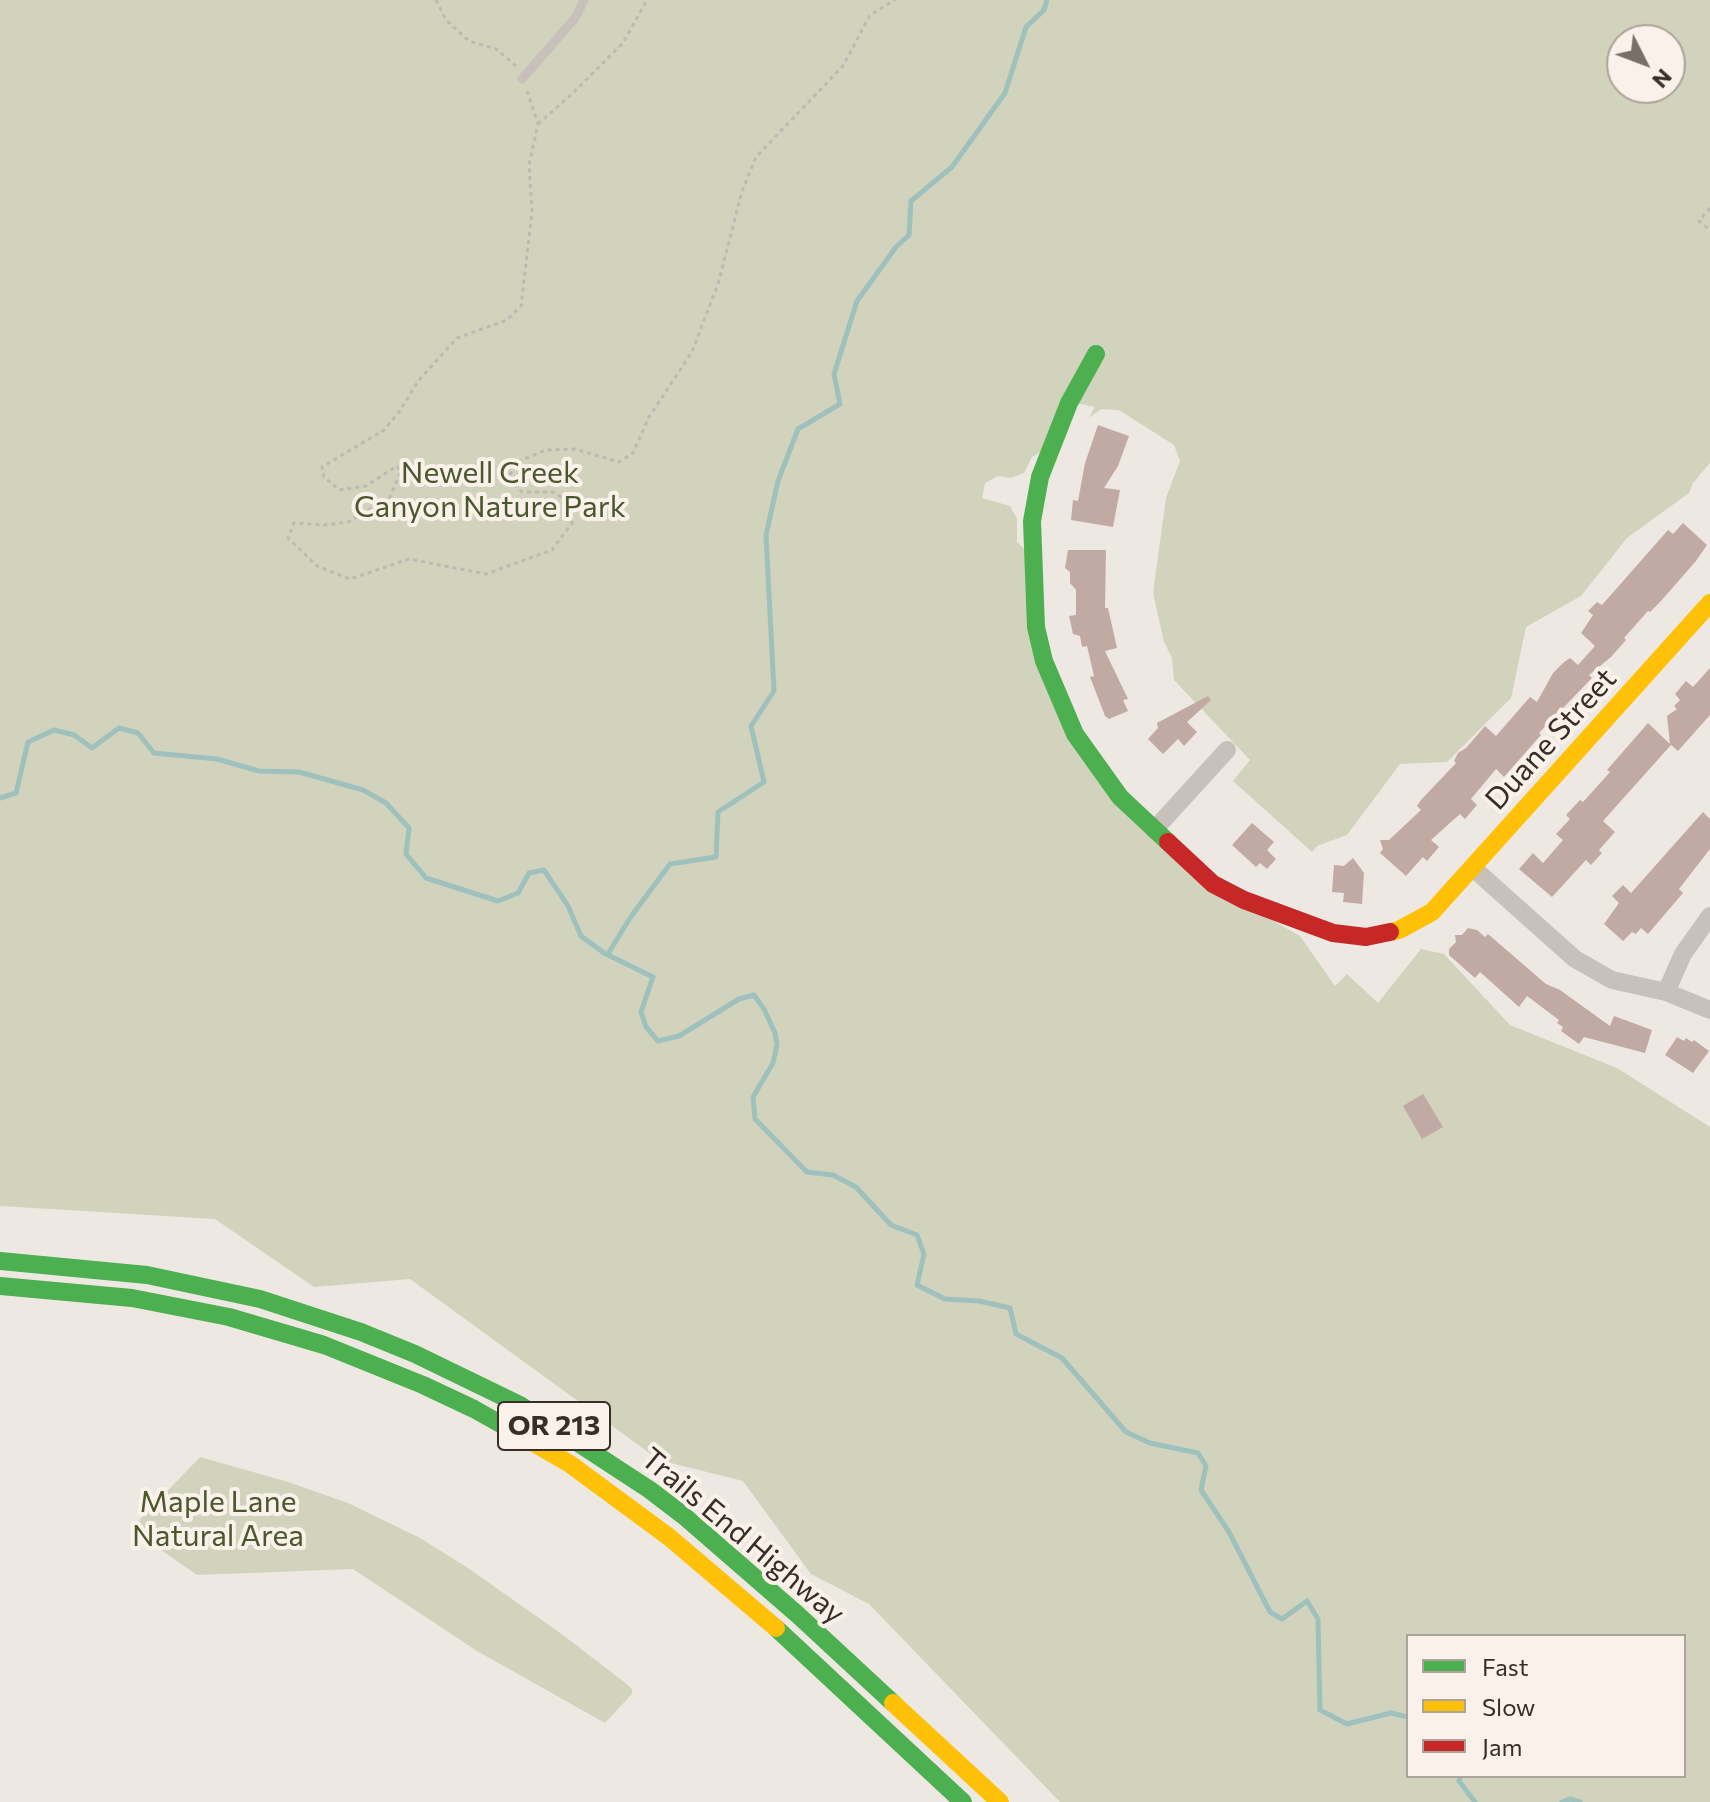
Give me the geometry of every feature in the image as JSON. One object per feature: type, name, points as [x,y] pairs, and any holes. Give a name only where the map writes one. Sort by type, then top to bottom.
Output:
[{"type":"main road","name":"Duane Street","points":[[1096,354],[1069,403],[1040,477],[1032,521],[1036,627],[1044,661],[1075,734],[1120,797],[1213,884],[1244,900],[1333,933],[1366,937],[1399,930],[1432,912],[1710,603]]},
{"type":"main road","name":"Trails End Highway","points":[[0,1261],[147,1275],[260,1299],[317,1316],[402,1348],[509,1399],[587,1448],[684,1516],[809,1625],[1000,1802]]},
{"type":"main road","name":"Trails End Highway","points":[[0,1286],[72,1290],[132,1298],[229,1317],[324,1345],[474,1409],[570,1464],[669,1537],[773,1625],[963,1802]]},
{"type":"street","points":[[1154,830],[1227,750]]},
{"type":"street","points":[[1473,868],[1575,959],[1612,980],[1666,992],[1710,1010]]},
{"type":"street","points":[[1666,992],[1683,954],[1710,916]]},
{"type":"lane","points":[[522,79],[576,17],[584,0]]},
{"type":"path","points":[[436,0],[446,20],[469,41],[496,49],[515,64],[538,124],[529,165],[532,212],[521,306],[507,320],[457,338],[419,380],[384,430],[322,467],[324,477],[339,490],[366,486],[397,466],[401,471],[390,497],[348,522],[325,525],[294,523],[288,538],[317,566],[350,579],[409,559],[486,574],[552,550],[572,523],[568,501],[553,492],[522,492],[508,478],[517,462],[546,450],[575,449],[619,462],[633,453],[649,417],[692,352],[719,281],[742,191],[756,157],[843,66],[870,15],[895,0]]},
{"type":"path","points":[[538,124],[623,43],[647,0]]},
{"type":"path","points":[[1710,208],[1699,221],[1710,230]]},
{"type":"green space","name":"Newell Creek Canyon Nature Park","points":[[0,0],[1710,0],[1710,463],[1693,483],[1689,493],[1627,538],[1581,596],[1526,627],[1511,698],[1447,762],[1400,764],[1347,835],[1317,846],[1312,852],[1233,781],[1250,760],[1174,680],[1172,658],[1164,642],[1153,593],[1166,498],[1180,461],[1174,445],[1119,410],[1101,409],[1089,418],[1095,407],[1076,403],[1052,446],[1032,457],[1024,473],[1010,478],[998,476],[985,483],[982,498],[1010,506],[1017,519],[1017,542],[1027,551],[1063,721],[1191,874],[1300,936],[1335,986],[1347,974],[1378,1003],[1421,949],[1444,954],[1510,1025],[1617,1068],[1710,1127],[1710,1802],[1060,1802],[869,1604],[811,1574],[743,1481],[659,1460],[410,1279],[314,1287],[215,1219],[0,1206]]},
{"type":"green space","name":"Maple Lane Natural Area","points":[[200,1457],[348,1503],[420,1538],[563,1635],[628,1685],[632,1694],[605,1723],[477,1651],[353,1569],[197,1575],[131,1529]]},
{"type":"building","points":[[1098,425],[1129,436],[1118,466],[1104,488],[1120,490],[1113,527],[1071,520],[1073,500],[1078,501],[1085,463]]},
{"type":"building","points":[[1683,523],[1707,545],[1696,561],[1624,638],[1626,640],[1611,657],[1589,675],[1592,678],[1539,733],[1541,735],[1504,777],[1496,769],[1471,799],[1477,805],[1465,819],[1460,814],[1431,840],[1439,847],[1427,861],[1423,857],[1406,876],[1380,853],[1383,849],[1380,840],[1389,840],[1421,810],[1417,806],[1421,800],[1456,763],[1458,753],[1485,726],[1496,736],[1530,697],[1537,702],[1553,673],[1564,662],[1570,658],[1578,665],[1595,646],[1581,633],[1593,615],[1588,611],[1597,602],[1602,605],[1668,530],[1673,534]]},
{"type":"building","points":[[1068,550],[1106,550],[1105,608],[1108,608],[1117,648],[1105,651],[1128,699],[1123,700],[1128,711],[1109,719],[1105,716],[1090,677],[1094,676],[1087,646],[1082,647],[1080,636],[1073,634],[1069,616],[1076,615],[1076,590],[1070,583],[1070,572],[1065,568]]},
{"type":"building","points":[[1710,668],[1710,715],[1678,751],[1670,744],[1667,716],[1677,709],[1674,706],[1680,700],[1675,694],[1686,681],[1693,687]]},
{"type":"building","points":[[1208,696],[1211,700],[1187,722],[1197,732],[1184,746],[1178,739],[1163,754],[1148,739],[1158,728],[1157,723]]},
{"type":"building","points":[[1648,723],[1671,745],[1603,821],[1615,832],[1599,850],[1602,853],[1591,865],[1586,860],[1552,897],[1519,869],[1533,853],[1543,863],[1563,840],[1556,834],[1570,819],[1566,815],[1580,800],[1583,802],[1610,772],[1607,770]]},
{"type":"building","points":[[1703,812],[1710,819],[1710,849],[1679,889],[1683,893],[1648,934],[1641,928],[1623,941],[1604,924],[1619,903],[1612,896],[1623,885],[1631,893]]},
{"type":"building","points":[[1252,823],[1274,842],[1267,850],[1276,859],[1267,869],[1260,863],[1256,867],[1232,845]]},
{"type":"building","points":[[1353,858],[1364,873],[1362,904],[1343,902],[1344,893],[1332,892],[1334,865],[1344,866]]},
{"type":"building","points":[[1468,928],[1477,930],[1485,937],[1488,934],[1546,984],[1560,990],[1610,1026],[1614,1016],[1652,1030],[1645,1053],[1584,1037],[1579,1044],[1561,1031],[1563,1027],[1557,1023],[1559,1020],[1527,996],[1519,1007],[1480,972],[1475,978],[1449,955],[1449,949],[1456,942],[1455,935],[1462,935]]},
{"type":"building","points":[[1677,1037],[1684,1041],[1686,1038],[1692,1042],[1694,1040],[1709,1051],[1693,1073],[1665,1055]]},
{"type":"building","points":[[1423,1094],[1443,1127],[1422,1139],[1403,1106]]},
{"type":"waterway","points":[[608,954],[670,864],[716,857],[718,812],[764,782],[751,726],[774,691],[766,535],[778,481],[798,429],[840,404],[834,374],[857,301],[896,247],[909,235],[911,201],[952,167],[1005,93],[1026,27],[1044,10],[1047,0]]},
{"type":"waterway","points":[[0,798],[16,793],[28,742],[54,730],[74,735],[92,748],[119,728],[138,733],[154,753],[217,759],[259,771],[299,772],[363,790],[386,803],[409,828],[406,854],[426,878],[498,901],[518,893],[529,873],[544,870],[568,906],[581,936],[604,953],[653,977],[641,1012],[646,1027],[658,1041],[679,1036],[739,999],[754,995],[764,1009],[777,1045],[773,1063],[753,1097],[755,1119],[807,1172],[833,1175],[856,1187],[891,1225],[917,1235],[924,1254],[917,1285],[945,1299],[979,1301],[1010,1308],[1016,1334],[1062,1358],[1126,1432],[1150,1443],[1198,1453],[1206,1466],[1201,1490],[1229,1532],[1270,1612],[1282,1619],[1307,1601],[1318,1619],[1320,1710],[1347,1724],[1391,1713],[1406,1717]]},
{"type":"waterway","points":[[1460,1778],[1475,1802]]},
{"type":"waterway","points":[[1562,1802],[1570,1799],[1580,1802]]},
{"type":"traffic: fast","points":[[1096,354],[1069,403],[1040,477],[1032,521],[1036,627],[1044,661],[1075,734],[1120,797],[1168,842]]},
{"type":"traffic: fast","points":[[0,1261],[147,1275],[260,1299],[361,1332],[415,1354],[520,1405],[650,1490],[684,1516],[893,1703]]},
{"type":"traffic: fast","points":[[0,1286],[132,1298],[229,1317],[324,1345],[423,1385],[513,1431]]},
{"type":"traffic: fast","points":[[776,1628],[963,1802]]},
{"type":"traffic: slow","points":[[1390,932],[1432,912],[1710,603]]},
{"type":"traffic: slow","points":[[513,1431],[570,1464],[669,1537],[776,1628]]},
{"type":"traffic: slow","points":[[893,1703],[1000,1802]]},
{"type":"traffic: jam","points":[[1168,842],[1213,884],[1244,900],[1333,933],[1366,937],[1390,932]]}]
